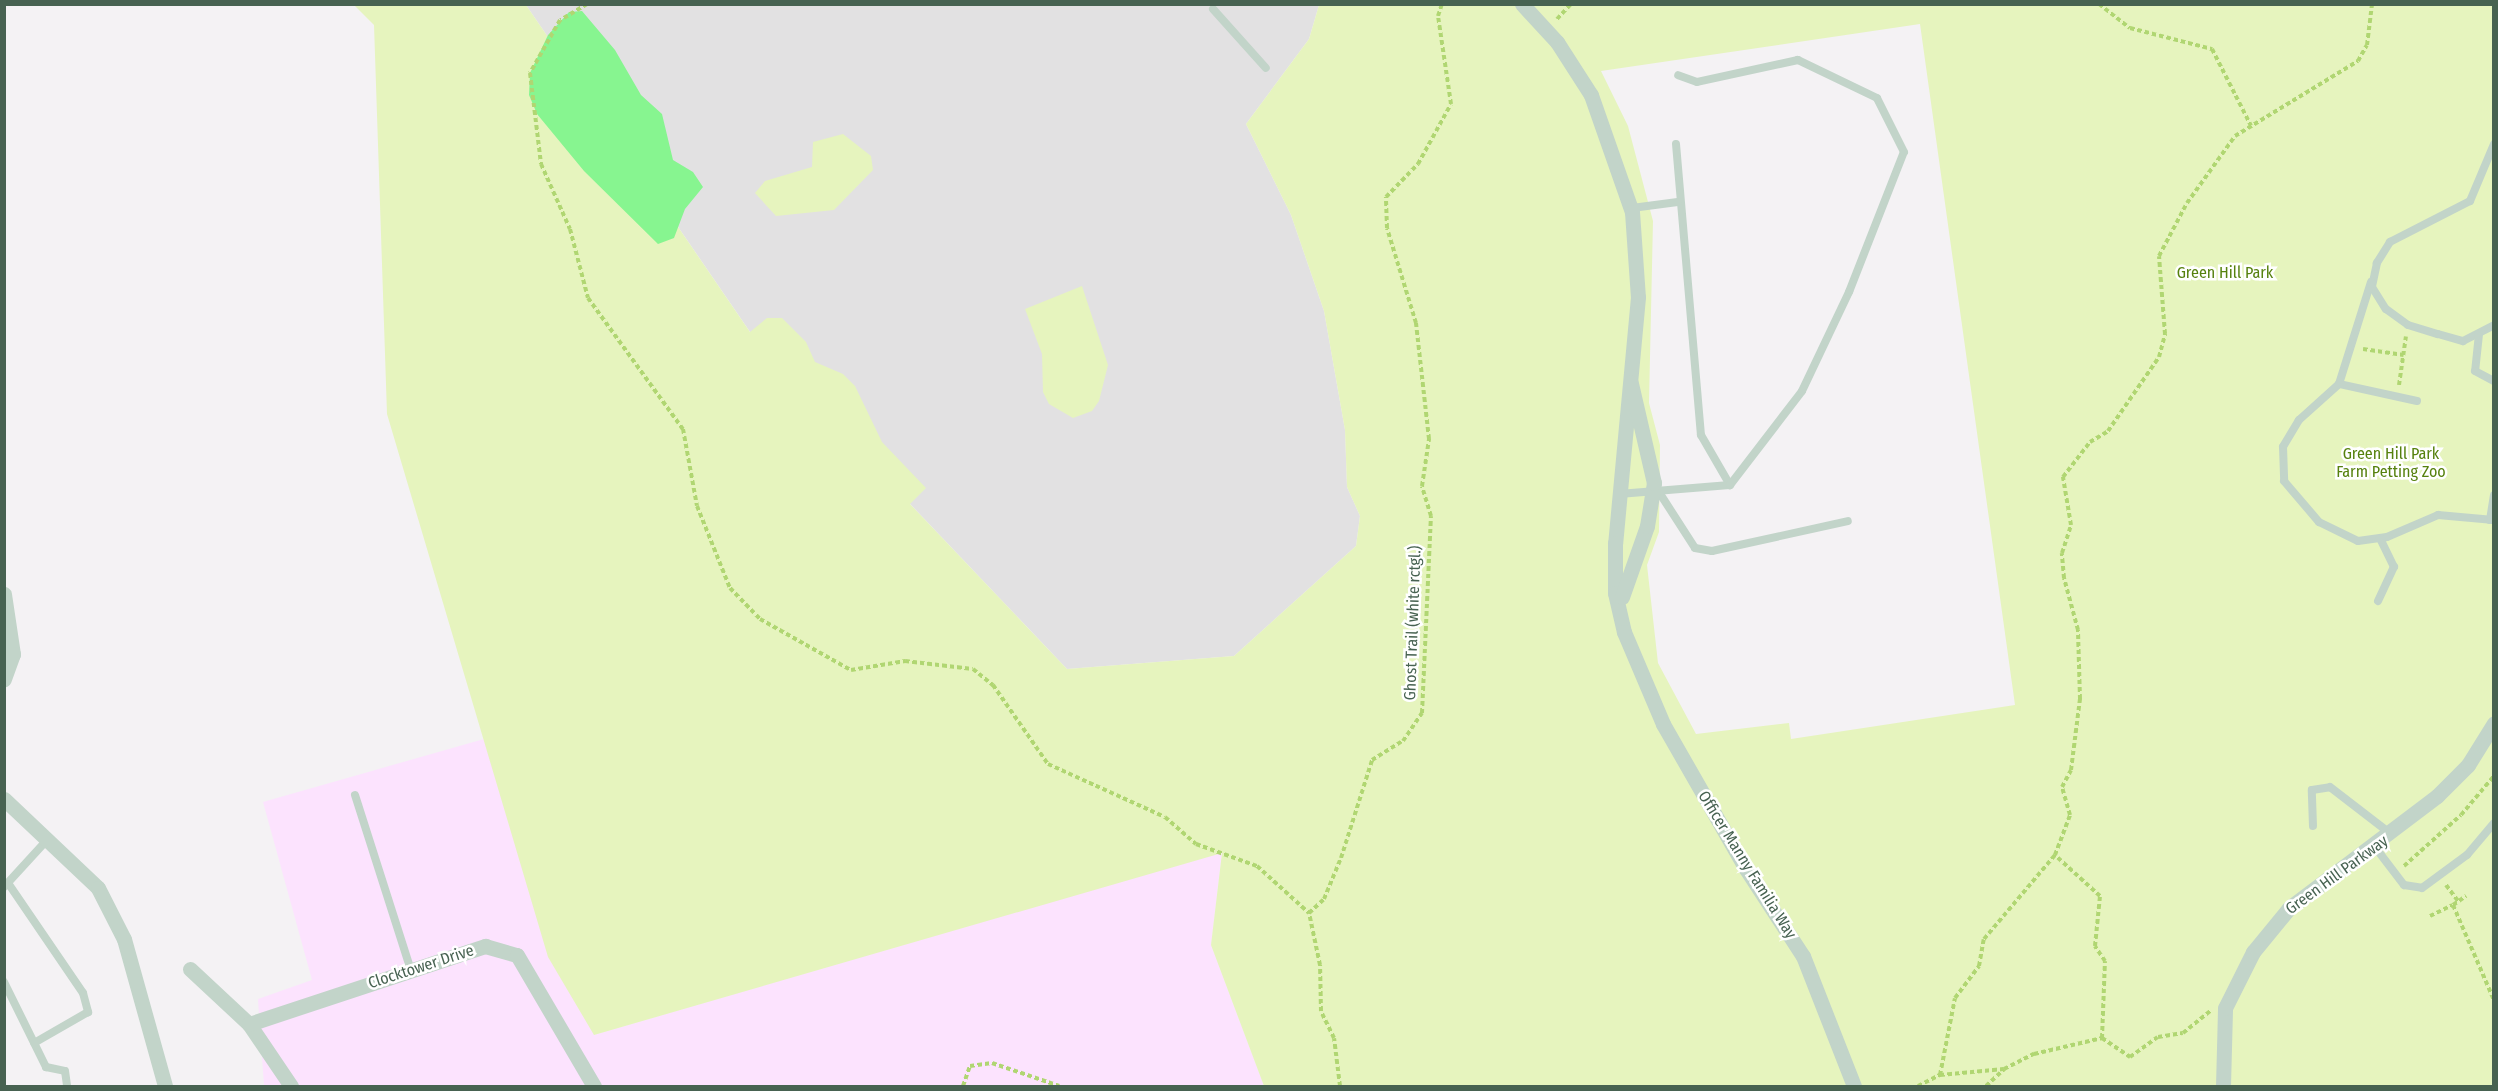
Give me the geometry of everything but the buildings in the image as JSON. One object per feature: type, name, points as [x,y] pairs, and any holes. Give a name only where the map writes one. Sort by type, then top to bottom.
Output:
[{"type":"street","name":"Officer Manny Familia Way","points":[[1522,4],[1557,42],[1591,95],[1632,208],[1638,297],[1630,351],[1617,494],[1620,613],[1663,724],[1811,972],[1854,1086]]},
{"type":"street","name":"Officer Manny Familia Way","points":[[1620,613],[1655,489],[1651,455],[1633,396],[1630,351]]},
{"type":"street","points":[[4,594],[13,654],[4,679]]},
{"type":"street","name":"Green Hill Parkway","points":[[2223,1086],[2225,1008],[2253,952],[2282,915],[2392,835],[2468,765],[2493,723]]},
{"type":"street","points":[[4,799],[98,888],[124,939],[165,1086]]},
{"type":"street","name":"Clocktower Drive","points":[[249,1024],[485,946],[517,955],[594,1086]]},
{"type":"street","points":[[190,969],[249,1024],[291,1086]]},
{"type":"lane","points":[[1213,9],[1266,68]]},
{"type":"lane","points":[[1617,494],[1730,484],[1802,391],[1849,292],[1904,152],[1877,98],[1798,60],[1697,82],[1678,75]]},
{"type":"lane","points":[[1676,144],[1678,202],[1701,435],[1730,484]]},
{"type":"lane","points":[[2493,144],[2470,201],[2390,242],[2373,278],[2339,384],[2300,420],[2283,447],[2284,481],[2319,522],[2358,541],[2380,538],[2438,515],[2492,520],[2493,495]]},
{"type":"lane","points":[[1632,208],[1678,202]]},
{"type":"lane","points":[[2373,278],[2386,309],[2408,325],[2463,341],[2493,325]]},
{"type":"lane","points":[[2479,334],[2475,371],[2493,381]]},
{"type":"lane","points":[[2339,384],[2398,398],[2417,400]]},
{"type":"lane","points":[[1655,489],[1695,548],[1712,551],[1848,521]]},
{"type":"lane","points":[[2378,602],[2394,567],[2380,538]]},
{"type":"lane","points":[[2313,826],[2312,790],[2330,787],[2392,835]]},
{"type":"lane","points":[[355,795],[411,971]]},
{"type":"lane","points":[[2375,847],[2404,885],[2422,888],[2439,877],[2493,823]]},
{"type":"lane","points":[[34,1042],[88,1012],[83,993],[7,885],[48,840]]},
{"type":"lane","points":[[4,982],[46,1067],[65,1071],[67,1086]]},
{"type":"path","points":[[587,4],[560,20],[530,73],[541,164],[570,229],[588,298],[683,429],[697,506],[730,588],[760,619],[851,670],[905,661],[973,669],[993,685],[1048,764],[1165,817],[1196,844],[1257,866],[1309,913],[1320,965],[1321,1011],[1334,1038],[1340,1086]]},
{"type":"path","name":"Ghost Trail (white rctgl.)","points":[[1309,913],[1324,899],[1341,858],[1372,760],[1403,741],[1422,713],[1431,516],[1422,486],[1429,439],[1416,323],[1387,228],[1386,197],[1418,164],[1451,104],[1438,16],[1442,4]]},
{"type":"path","points":[[2099,4],[2130,28],[2212,49],[2251,126]]},
{"type":"path","points":[[1940,1075],[1956,998],[1979,966],[1984,939],[2055,855],[2070,815],[2062,787],[2071,770],[2080,699],[2078,630],[2063,570],[2071,525],[2063,477],[2090,442],[2108,431],[2159,357],[2165,334],[2162,248],[2235,136],[2358,61],[2367,45],[2372,4]]},
{"type":"path","points":[[2398,398],[2408,325]]},
{"type":"path","points":[[2352,348],[2404,356]]},
{"type":"path","points":[[2403,867],[2461,815],[2493,776]]},
{"type":"path","points":[[2055,855],[2100,896],[2095,946],[2104,961],[2102,1038]]},
{"type":"path","points":[[2439,877],[2458,901]]},
{"type":"path","points":[[2430,916],[2466,896]]},
{"type":"path","points":[[2453,905],[2493,999]]},
{"type":"path","points":[[1986,1086],[2004,1069],[2034,1054],[2102,1038],[2130,1057],[2158,1037],[2183,1033],[2213,1009],[2225,1008]]},
{"type":"path","points":[[963,1086],[970,1066],[992,1063],[1059,1086]]},
{"type":"path","points":[[1918,1086],[1940,1075],[2004,1069]]},
{"type":"shaded area","points":[[526,5],[1319,5],[1309,39],[1246,124],[1291,215],[1324,311],[1345,430],[1347,487],[1360,516],[1356,546],[1234,656],[1067,669],[759,345]]},
{"type":"shaded area","points":[[582,11],[615,50],[641,95],[662,114],[673,160],[693,172],[703,187],[685,209],[674,238],[658,244],[584,171],[537,114],[529,95],[530,73],[548,35],[569,12]]},
{"type":"shaded area","points":[[491,737],[594,1035],[1222,852],[1211,945],[1264,1086],[264,1086],[258,999],[312,980],[263,802]]},
{"type":"green space","name":"Green Hill Park","points":[[354,5],[526,5],[750,332],[767,318],[782,318],[806,342],[815,362],[843,374],[855,386],[882,442],[926,488],[910,504],[1067,669],[1234,656],[1356,546],[1360,516],[1347,487],[1345,430],[1324,311],[1291,215],[1246,124],[1309,39],[1319,5],[2493,5],[2493,1086],[1264,1086],[1211,945],[1222,853],[594,1035],[548,957],[387,414],[374,25]],"holes":[[[1920,24],[2015,705],[1791,739],[1789,723],[1696,734],[1658,663],[1647,565],[1659,532],[1660,445],[1649,403],[1653,221],[1628,126],[1601,71]]]},
{"type":"green space","points":[[843,134],[871,156],[873,170],[834,210],[776,216],[755,193],[765,181],[812,167],[813,142]]},
{"type":"green space","points":[[1082,286],[1108,365],[1099,401],[1092,411],[1073,418],[1049,404],[1043,392],[1042,354],[1025,309]]},
{"type":"park label","name":"Green Hill Park Farm Petting Zoo","points":[[2391,463]]}]
